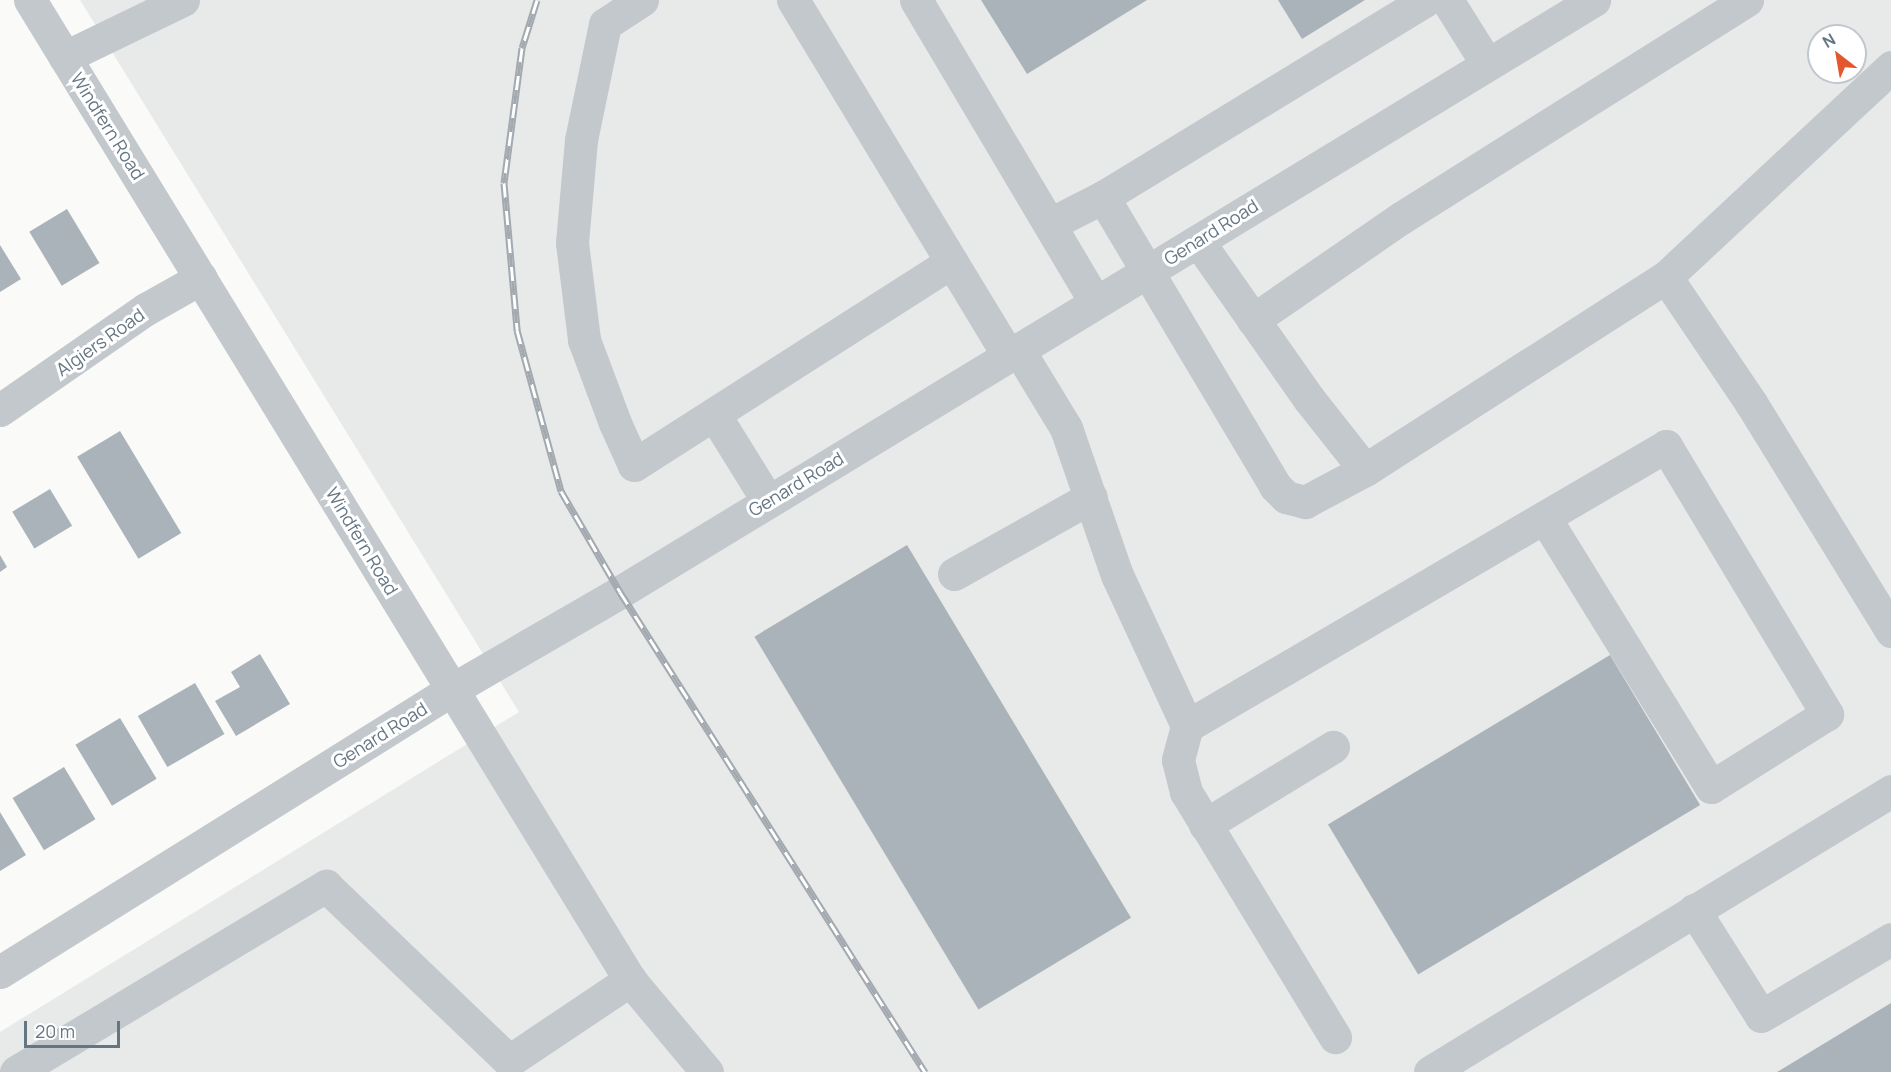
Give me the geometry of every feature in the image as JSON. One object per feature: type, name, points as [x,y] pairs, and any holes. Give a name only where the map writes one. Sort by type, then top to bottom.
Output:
[{"type":"street","name":"Windfern Road","points":[[30,0],[630,980],[707,1072]]},
{"type":"street","points":[[65,57],[183,0]]},
{"type":"street","points":[[642,0],[605,24],[581,140],[572,243],[584,340],[615,423],[634,465],[952,262]]},
{"type":"street","points":[[793,0],[952,262],[1066,428],[1117,575],[1187,726],[1178,760],[1186,792],[1335,1037]]},
{"type":"street","points":[[916,0],[1095,302]]},
{"type":"street","points":[[1050,224],[1103,197],[1426,0]]},
{"type":"street","points":[[1447,0],[1487,64]]},
{"type":"street","name":"Genard Road","points":[[0,972],[453,689],[1148,272],[1594,0]]},
{"type":"street","points":[[1253,320],[1401,218],[1747,0]]},
{"type":"street","points":[[1103,197],[1275,486],[1286,497],[1305,502],[1365,470],[1666,278],[1891,68]]},
{"type":"street","points":[[1198,240],[1309,399],[1365,470]]},
{"type":"street","name":"Algiers Road","points":[[0,410],[147,309],[201,278]]},
{"type":"street","points":[[1666,278],[1751,403],[1891,631]]},
{"type":"street","points":[[714,414],[768,501]]},
{"type":"street","points":[[1187,726],[1544,517],[1666,446],[1827,714],[1711,787],[1544,517]]},
{"type":"street","points":[[954,574],[1091,497]]},
{"type":"street","points":[[1205,825],[1333,747]]},
{"type":"street","points":[[1431,1072],[1891,791]]},
{"type":"street","points":[[16,1072],[326,886],[500,1066],[630,980]]},
{"type":"street","points":[[1694,910],[1761,1016],[1891,939]]},
{"type":"shaded area","points":[[80,0],[1891,0],[1891,1072],[0,1072],[0,1032],[519,712]]},
{"type":"building","points":[[981,0],[1147,0],[1027,74]]},
{"type":"building","points":[[1278,0],[1365,0],[1302,39]]},
{"type":"building","points":[[67,209],[99,263],[62,286],[29,232]]},
{"type":"building","points":[[0,245],[21,279],[0,292]]},
{"type":"building","points":[[120,431],[181,533],[138,559],[77,457]]},
{"type":"building","points":[[50,489],[72,526],[34,549],[12,512]]},
{"type":"building","points":[[907,545],[1131,918],[978,1010],[754,637]]},
{"type":"building","points":[[0,555],[7,567],[0,572]]},
{"type":"building","points":[[260,654],[290,704],[236,736],[215,701],[240,687],[231,672]]},
{"type":"building","points":[[1610,655],[1700,805],[1418,974],[1328,824]]},
{"type":"building","points":[[195,683],[224,734],[167,767],[138,716]]},
{"type":"building","points":[[120,718],[157,779],[112,806],[75,745]]},
{"type":"building","points":[[64,767],[95,819],[44,850],[13,798]]},
{"type":"building","points":[[0,812],[26,855],[0,871]]},
{"type":"building","points":[[1891,1003],[1891,1072],[1777,1072]]},
{"type":"railway","points":[[537,0],[522,48],[504,183],[517,330],[561,491],[620,592],[925,1072]]}]
